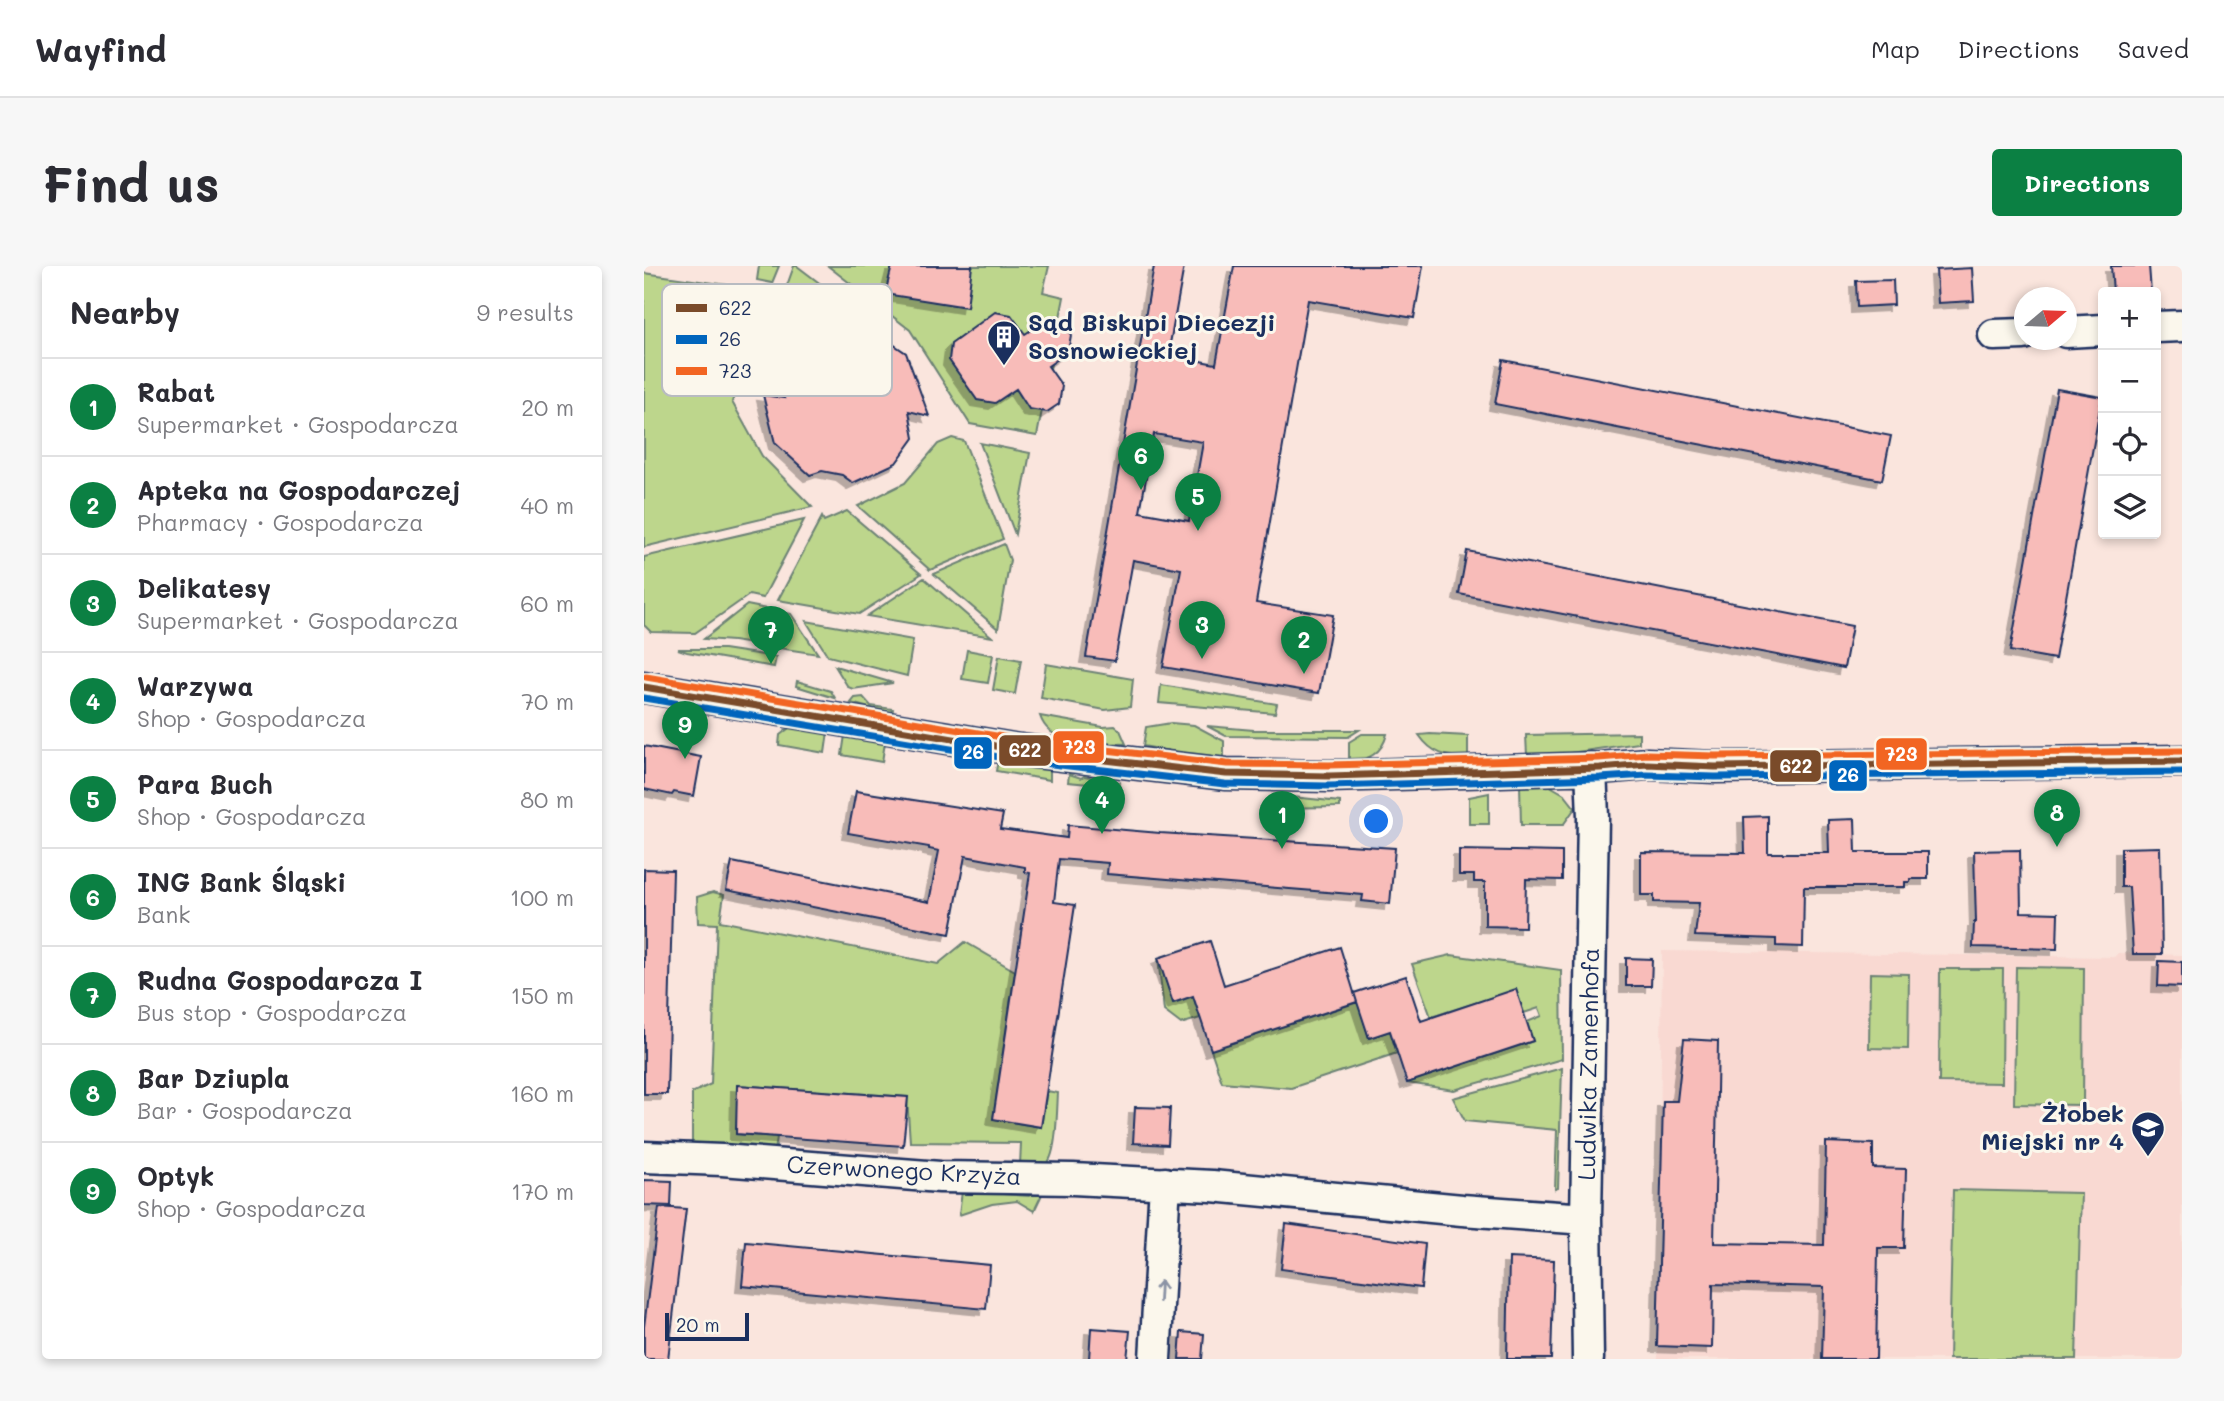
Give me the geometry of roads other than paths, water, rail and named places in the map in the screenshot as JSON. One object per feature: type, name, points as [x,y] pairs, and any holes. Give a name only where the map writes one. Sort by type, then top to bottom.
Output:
[{"type":"street","points":[[2161,327],[2182,326]]},
{"type":"street","points":[[2077,331],[2098,330]]},
{"type":"street","points":[[1994,335],[2014,334]]},
{"type":"street","points":[[644,687],[1018,750],[1226,774],[1329,776],[1591,768],[1639,764],[1715,767],[2182,761]]},
{"type":"street","name":"Ludwika Zamenhofa","points":[[1588,1359],[1586,1219],[1593,817],[1591,768]]},
{"type":"street","name":"Czerwonego Krzyża","points":[[644,1157],[736,1161],[940,1177],[1073,1179],[1212,1186],[1586,1219]]},
{"type":"street","points":[[1155,1359],[1165,1183]]},
{"type":"place","name":"Sąd Biskupi Diecezji Sosnowieckiej","points":[[1004,367]]},
{"type":"place","name":"ING Bank Śląski","points":[[1141,490]]},
{"type":"place","name":"Para Buch","points":[[1198,531]]},
{"type":"place","name":"Delikatesy","points":[[1202,659]]},
{"type":"place","name":"Rudna Gospodarcza I","points":[[771,664]]},
{"type":"place","name":"Apteka na Gospodarczej","points":[[1304,674]]},
{"type":"place","name":"Optyk","points":[[685,759]]},
{"type":"place","name":"Warzywa","points":[[1102,834]]},
{"type":"place","name":"Bar Dziupla","points":[[2057,847]]},
{"type":"place","name":"Rabat","points":[[1282,849]]},
{"type":"place","name":"Żłobek Miejski nr 4","points":[[2148,1158]]}]
